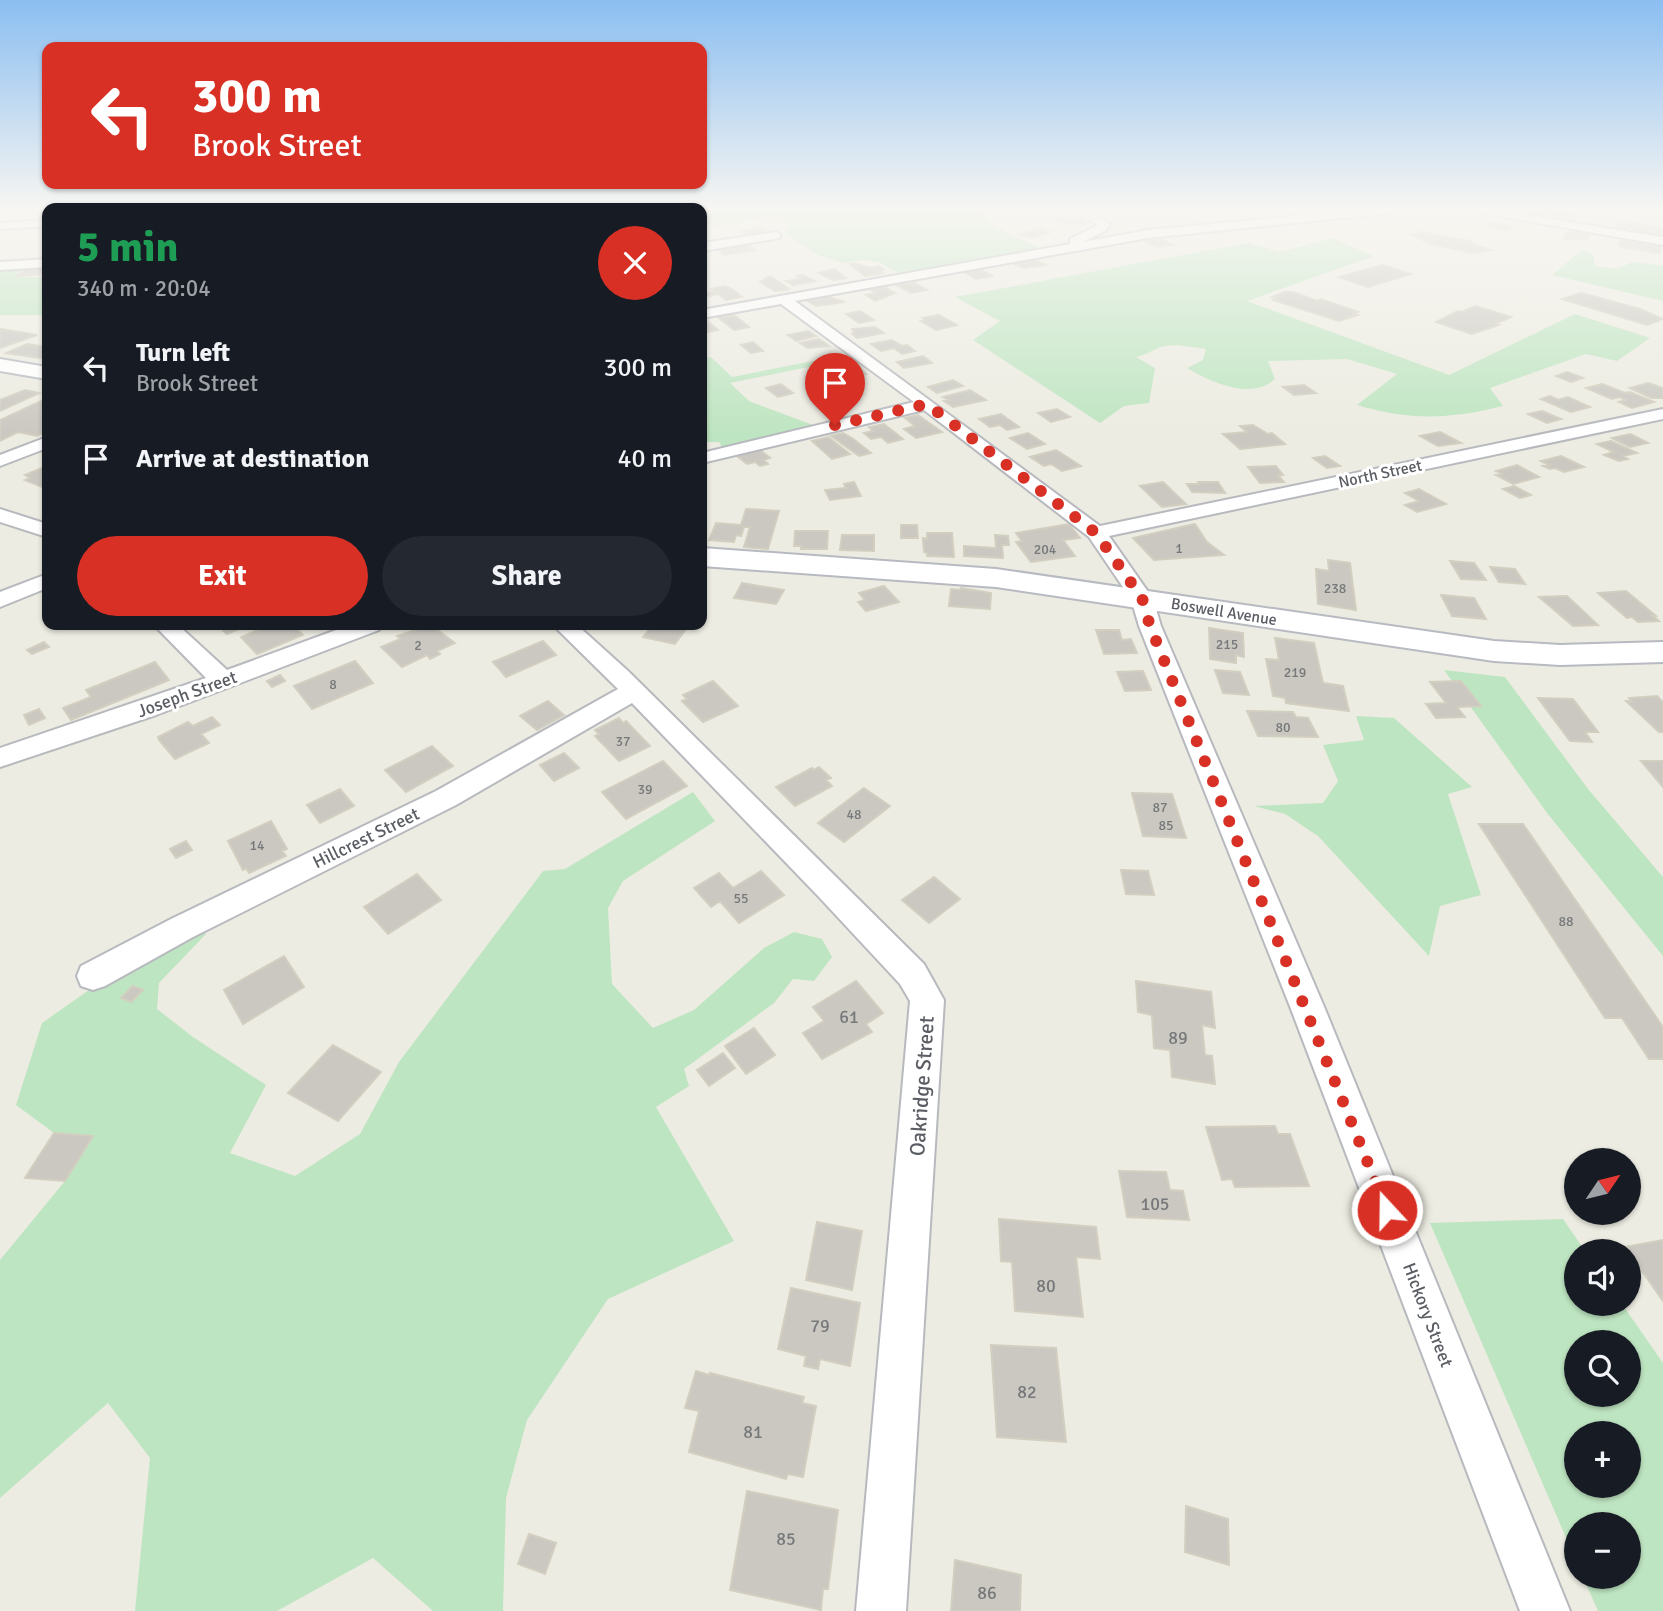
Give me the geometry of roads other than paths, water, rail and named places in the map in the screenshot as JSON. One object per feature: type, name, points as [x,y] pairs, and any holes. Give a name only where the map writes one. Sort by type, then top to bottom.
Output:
[{"type":"street","points":[[707,313],[866,284]]},
{"type":"street","name":"Hickory Street","points":[[783,299],[927,404],[1096,533],[1142,598],[1150,626],[1308,1009],[1545,1611]]},
{"type":"street","points":[[0,365],[42,372]]},
{"type":"street","points":[[707,457],[927,404]]},
{"type":"street","name":"North Street","points":[[1096,533],[1663,414]]},
{"type":"street","points":[[0,461],[42,444]]},
{"type":"street","points":[[0,515],[42,529]]},
{"type":"street","name":"Boswell Avenue","points":[[707,558],[969,575],[1494,651],[1582,655],[1663,652]]},
{"type":"street","points":[[0,600],[42,582]]},
{"type":"street","points":[[170,630],[224,681]]},
{"type":"street","name":"Joseph Street","points":[[0,758],[224,681],[358,630]]},
{"type":"street","name":"Oakridge Street","points":[[569,630],[634,691],[889,948],[918,981],[927,1000],[881,1611]]},
{"type":"street","name":"Hillcrest Street","points":[[93,976],[181,928],[436,803],[634,691]]}]
